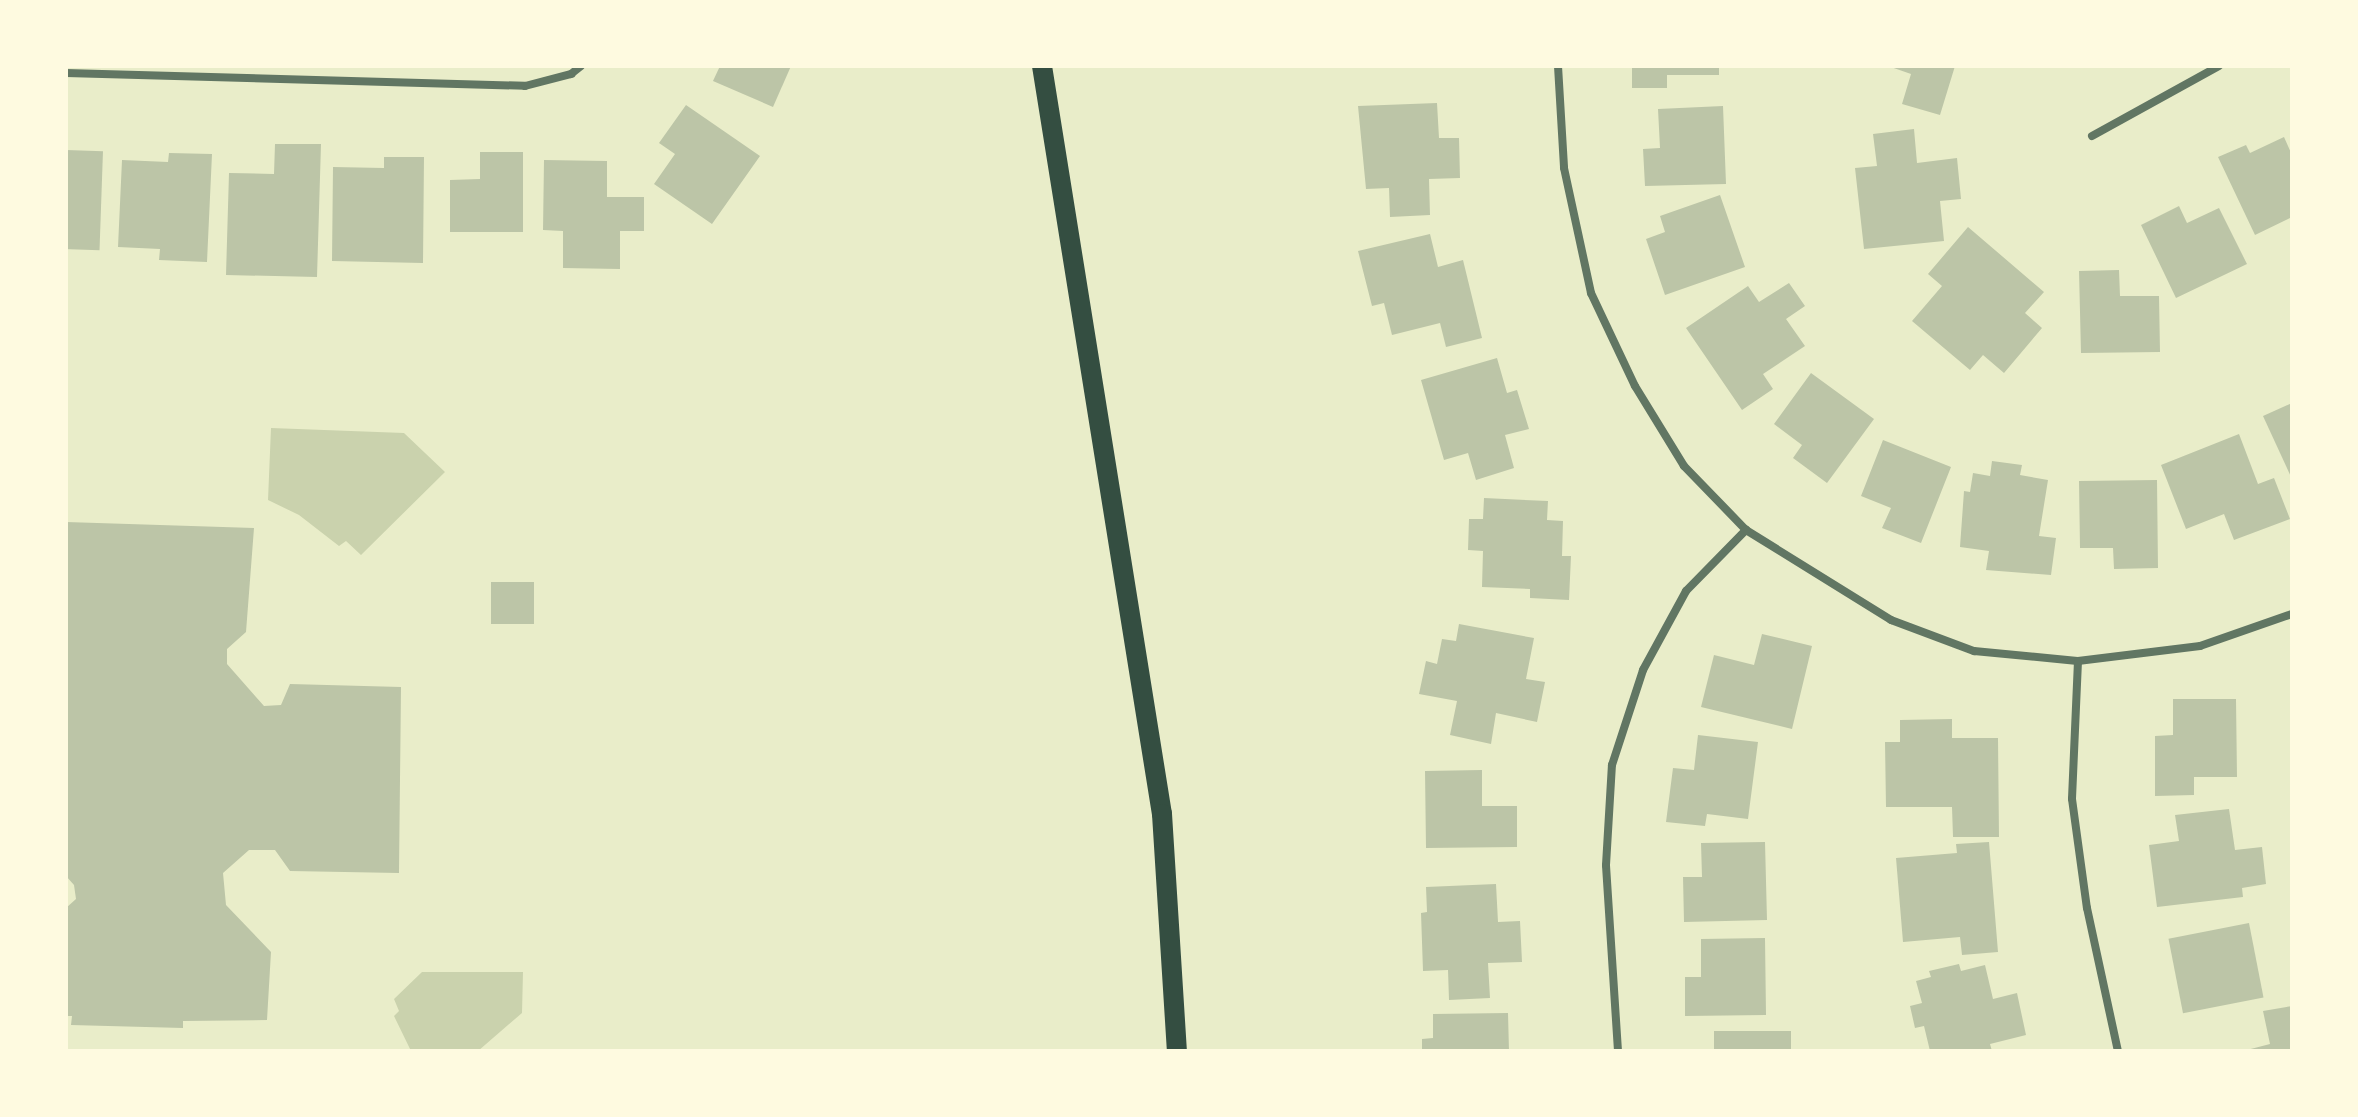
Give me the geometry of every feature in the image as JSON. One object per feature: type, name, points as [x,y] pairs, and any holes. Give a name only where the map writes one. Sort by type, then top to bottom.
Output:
[{"type":"main road","points":[[1042,66],[1162,814],[1177,1051]]},
{"type":"street","points":[[66,73],[525,86],[571,74],[581,66]]},
{"type":"street","points":[[1558,66],[1564,168],[1591,293],[1635,386],[1684,466],[1746,530],[1891,620],[1974,651],[2078,661],[2200,646],[2292,614]]},
{"type":"street","points":[[2092,136],[2219,66]]},
{"type":"street","points":[[1618,1051],[1606,865],[1612,765],[1643,670],[1686,591],[1746,530]]},
{"type":"street","points":[[2078,661],[2072,799],[2087,908],[2118,1051]]},
{"type":"green space","points":[[271,428],[404,433],[445,472],[361,555],[346,541],[339,546],[299,515],[268,500]]},
{"type":"green space","points":[[422,972],[523,972],[522,1013],[478,1051],[411,1051],[394,1016],[399,1011],[394,999]]},
{"type":"building","points":[[720,66],[791,66],[773,107],[713,81]]},
{"type":"building","points":[[1632,66],[1719,66],[1719,75],[1667,75],[1667,88],[1632,88]]},
{"type":"building","points":[[1888,66],[1955,66],[1940,115],[1902,104],[1911,74]]},
{"type":"building","points":[[1437,103],[1439,138],[1459,138],[1460,178],[1429,179],[1430,215],[1390,217],[1389,188],[1366,189],[1358,106]]},
{"type":"building","points":[[686,105],[760,156],[712,224],[654,184],[675,154],[659,143]]},
{"type":"building","points":[[1723,106],[1726,184],[1645,186],[1643,149],[1660,148],[1658,109]]},
{"type":"building","points":[[1914,129],[1917,163],[1957,158],[1961,199],[1940,201],[1944,241],[1864,249],[1855,168],[1877,166],[1873,134]]},
{"type":"building","points":[[2284,137],[2292,155],[2292,217],[2255,235],[2218,157],[2246,145],[2250,153]]},
{"type":"building","points":[[275,144],[321,144],[317,277],[226,275],[229,173],[274,174]]},
{"type":"building","points":[[66,150],[103,151],[100,250],[66,249]]},
{"type":"building","points":[[480,152],[523,152],[523,232],[450,232],[450,180],[480,179]]},
{"type":"building","points":[[169,153],[212,154],[207,262],[159,260],[160,249],[118,247],[122,160],[168,162]]},
{"type":"building","points":[[384,157],[424,157],[423,263],[332,261],[333,167],[384,168]]},
{"type":"building","points":[[544,160],[607,161],[607,197],[644,197],[644,231],[620,231],[620,269],[563,268],[563,231],[543,230]]},
{"type":"building","points":[[1720,195],[1745,267],[1665,295],[1646,239],[1665,232],[1660,216]]},
{"type":"building","points":[[2179,206],[2187,223],[2219,208],[2247,264],[2176,298],[2141,225]]},
{"type":"building","points":[[1968,227],[2044,292],[2025,313],[2042,328],[2004,373],[1983,355],[1970,370],[1912,321],[1942,286],[1928,274]]},
{"type":"building","points":[[1430,234],[1438,267],[1463,260],[1482,338],[1446,347],[1440,323],[1392,335],[1384,303],[1372,306],[1358,251]]},
{"type":"building","points":[[2119,270],[2120,296],[2159,296],[2160,352],[2081,353],[2079,271]]},
{"type":"building","points":[[1789,283],[1805,306],[1786,319],[1805,346],[1763,374],[1773,389],[1742,410],[1686,328],[1748,286],[1759,302]]},
{"type":"building","points":[[1497,358],[1507,393],[1517,390],[1529,429],[1505,435],[1514,468],[1476,480],[1468,453],[1444,460],[1421,380]]},
{"type":"building","points":[[1811,373],[1874,419],[1827,483],[1793,458],[1802,445],[1774,424]]},
{"type":"building","points":[[2292,403],[2292,479],[2263,416]]},
{"type":"building","points":[[2239,434],[2258,484],[2274,478],[2290,519],[2234,540],[2224,514],[2186,529],[2161,465]]},
{"type":"building","points":[[1883,440],[1951,467],[1921,543],[1882,528],[1891,508],[1861,496]]},
{"type":"building","points":[[1992,461],[2022,465],[2020,475],[2048,480],[2039,536],[2056,538],[2051,575],[1986,570],[1989,551],[1960,547],[1964,491],[1970,492],[1973,473],[1990,476]]},
{"type":"building","points":[[2157,480],[2158,568],[2114,569],[2113,548],[2080,548],[2079,481]]},
{"type":"building","points":[[1484,498],[1548,501],[1547,520],[1563,521],[1562,556],[1571,556],[1569,600],[1530,598],[1530,589],[1482,587],[1483,551],[1468,550],[1469,519],[1483,519]]},
{"type":"building","points":[[66,522],[254,528],[246,632],[227,649],[227,664],[264,706],[281,705],[290,684],[401,687],[399,873],[290,871],[275,850],[249,850],[223,873],[226,905],[271,952],[267,1020],[183,1021],[183,1028],[71,1025],[72,1016],[66,1016],[66,908],[76,899],[74,885],[66,876]]},
{"type":"building","points":[[491,582],[534,582],[534,624],[491,624]]},
{"type":"building","points":[[1459,624],[1534,638],[1526,679],[1545,682],[1537,722],[1496,713],[1491,744],[1450,735],[1457,701],[1419,694],[1426,661],[1437,664],[1442,639],[1456,641]]},
{"type":"building","points":[[1762,634],[1812,646],[1792,729],[1701,707],[1714,655],[1754,665]]},
{"type":"building","points":[[2173,699],[2236,699],[2237,777],[2194,777],[2194,795],[2155,796],[2155,736],[2173,735]]},
{"type":"building","points":[[1952,719],[1952,738],[1998,738],[1999,837],[1953,837],[1952,807],[1886,807],[1885,742],[1900,742],[1900,720]]},
{"type":"building","points":[[1698,735],[1758,742],[1748,819],[1707,814],[1705,826],[1666,822],[1673,768],[1694,770]]},
{"type":"building","points":[[1482,770],[1482,806],[1517,806],[1517,847],[1426,848],[1425,771]]},
{"type":"building","points":[[2229,809],[2235,850],[2262,847],[2266,884],[2242,888],[2243,897],[2157,907],[2149,845],[2179,841],[2175,815]]},
{"type":"building","points":[[1765,842],[1767,920],[1684,922],[1683,877],[1702,877],[1701,843]]},
{"type":"building","points":[[1989,842],[1998,952],[1962,955],[1960,937],[1903,942],[1896,858],[1957,853],[1956,844]]},
{"type":"building","points":[[1496,884],[1498,922],[1520,921],[1522,962],[1488,963],[1490,998],[1449,1000],[1448,970],[1423,971],[1421,913],[1427,912],[1426,887]]},
{"type":"building","points":[[2249,923],[2264,998],[2183,1013],[2169,939]]},
{"type":"building","points":[[1765,938],[1766,1015],[1685,1016],[1685,977],[1701,977],[1701,939]]},
{"type":"building","points":[[1959,964],[1961,971],[1985,965],[1993,999],[2017,993],[2026,1035],[1990,1044],[1992,1051],[1930,1051],[1924,1026],[1915,1028],[1910,1006],[1922,1003],[1916,981],[1931,977],[1929,971]]},
{"type":"building","points":[[2292,1006],[2292,1051],[2243,1051],[2270,1044],[2263,1011]]},
{"type":"building","points":[[1508,1013],[1509,1051],[1422,1051],[1422,1039],[1433,1038],[1433,1014]]},
{"type":"building","points":[[1714,1031],[1791,1031],[1791,1051],[1714,1051]]}]
